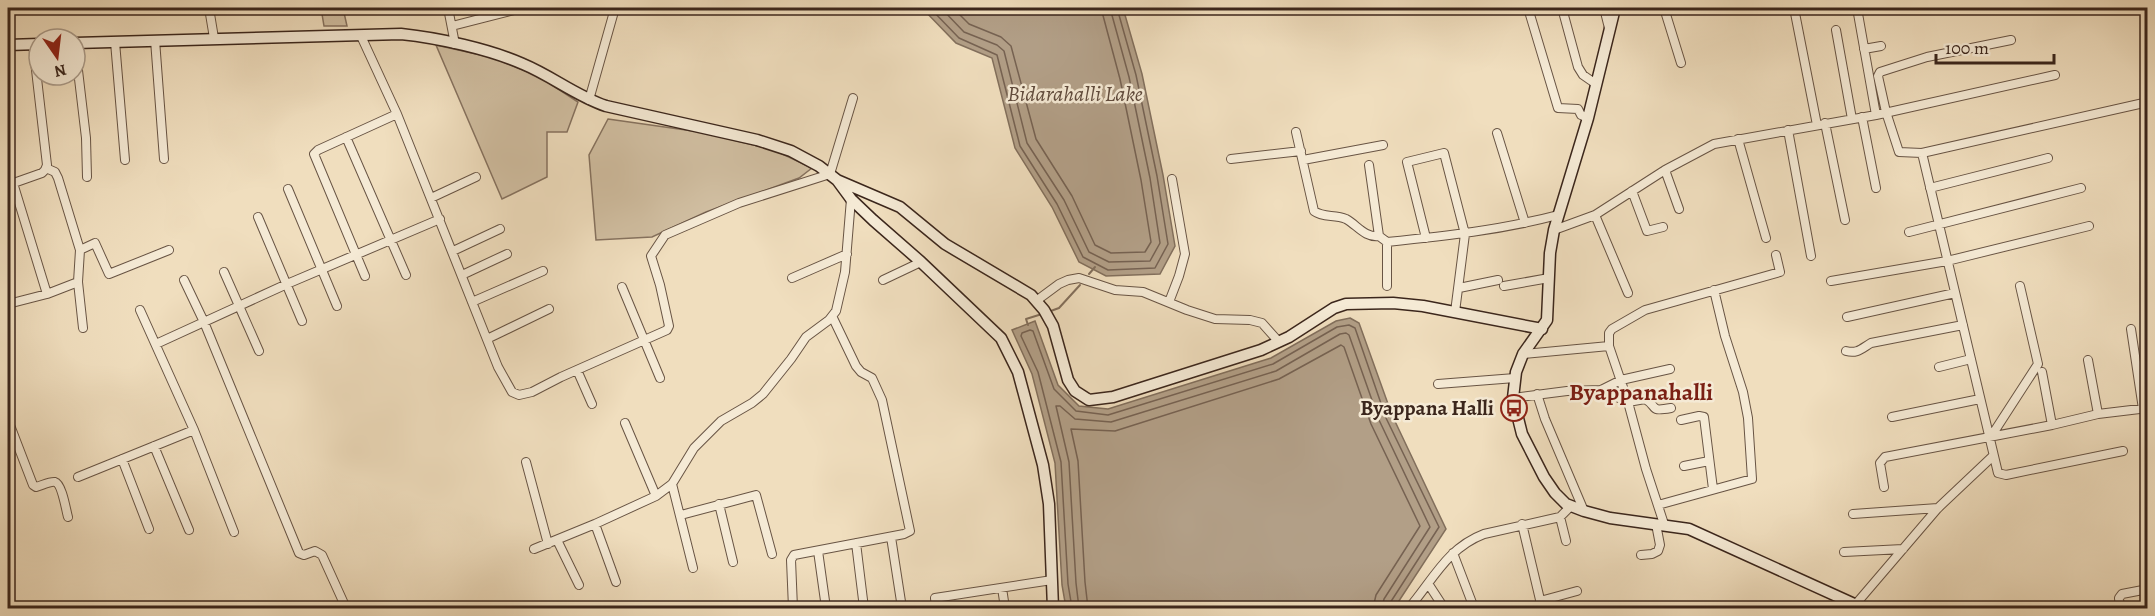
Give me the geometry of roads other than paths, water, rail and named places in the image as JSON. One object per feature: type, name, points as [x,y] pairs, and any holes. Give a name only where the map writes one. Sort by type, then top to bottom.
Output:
[{"type":"street","points":[[209,8],[214,38]]},
{"type":"street","points":[[448,8],[455,44]]},
{"type":"street","points":[[452,26],[522,8]]},
{"type":"street","points":[[590,100],[615,8]]},
{"type":"street","points":[[1528,8],[1558,108],[1561,110],[1578,109],[1581,115],[1588,118]]},
{"type":"street","points":[[1562,8],[1578,67],[1583,75],[1596,84]]},
{"type":"street","points":[[1604,8],[1609,28]]},
{"type":"street","points":[[1615,8],[1588,118],[1554,230],[1548,315],[1542,329],[1523,354],[1515,378],[1513,398],[1522,434],[1538,467],[1555,493],[1571,506],[1584,511],[1634,522],[1685,527],[1859,607],[1938,508],[1993,456]]},
{"type":"street","points":[[1664,8],[1681,63]]},
{"type":"street","points":[[1794,8],[1845,220]]},
{"type":"street","points":[[1857,8],[1864,49],[1899,152],[1922,153],[2148,102]]},
{"type":"street","points":[[1836,30],[1852,119]]},
{"type":"street","points":[[87,43],[401,34],[455,44],[523,63],[590,100],[621,110],[685,122],[757,140],[802,156],[834,177],[900,207],[945,244],[1018,286],[1044,310],[1053,326],[1071,386],[1079,395],[1093,400],[1113,397],[1261,350],[1279,342],[1329,311],[1346,304],[1408,304],[1542,329]]},
{"type":"street","points":[[361,36],[397,114],[506,383],[512,392],[519,395],[532,392],[662,334],[669,326],[651,256],[662,237],[740,203],[834,177]]},
{"type":"street","points":[[155,40],[164,159]]},
{"type":"street","points":[[1876,115],[1876,87],[1878,76],[1883,71],[1928,57],[2011,40]]},
{"type":"street","points":[[116,42],[125,160]]},
{"type":"street","points":[[8,45],[27,44]]},
{"type":"street","points":[[1864,49],[1881,46]]},
{"type":"street","points":[[1554,230],[1595,215],[1665,170],[1714,144],[1876,115],[2055,75]]},
{"type":"street","points":[[39,87],[46,168],[42,173],[10,184],[47,294]]},
{"type":"street","points":[[80,87],[86,138],[87,177]]},
{"type":"street","points":[[834,177],[853,98]]},
{"type":"street","points":[[365,276],[314,154],[318,150],[397,114]]},
{"type":"street","points":[[1862,117],[1876,188]]},
{"type":"street","points":[[1788,130],[1811,256]]},
{"type":"street","points":[[1296,132],[1314,211],[1322,215],[1347,219],[1371,236],[1379,236],[1387,242],[1465,234],[1558,215]]},
{"type":"street","points":[[1497,133],[1525,223]]},
{"type":"street","points":[[346,137],[406,275]]},
{"type":"street","points":[[1738,139],[1766,238]]},
{"type":"street","points":[[1231,159],[1302,156],[1383,145]]},
{"type":"street","points":[[1426,238],[1407,162],[1444,153],[1465,234],[1455,312]]},
{"type":"street","points":[[1922,153],[1998,473],[2006,476],[2123,451]]},
{"type":"street","points":[[1930,188],[2048,158]]},
{"type":"street","points":[[1369,165],[1379,236]]},
{"type":"street","points":[[46,168],[55,172],[58,178],[80,250],[78,282],[83,328]]},
{"type":"street","points":[[1665,170],[1679,209]]},
{"type":"street","points":[[431,198],[476,177]]},
{"type":"street","points":[[834,177],[851,199],[995,331],[1014,363],[1044,471],[1049,504],[1053,609]]},
{"type":"street","points":[[1169,302],[1185,254],[1172,179]]},
{"type":"street","points":[[1909,232],[2081,188]]},
{"type":"street","points":[[288,189],[337,306]]},
{"type":"street","points":[[1632,191],[1647,231],[1663,227]]},
{"type":"street","points":[[534,549],[656,496],[672,484],[694,448],[721,421],[758,399],[806,337],[832,316],[839,302],[847,254],[851,199]]},
{"type":"street","points":[[1595,215],[1628,292]]},
{"type":"street","points":[[258,217],[302,321]]},
{"type":"street","points":[[156,344],[287,284],[440,219]]},
{"type":"street","points":[[1831,281],[1947,261],[2089,226]]},
{"type":"street","points":[[453,251],[500,229]]},
{"type":"street","points":[[1387,242],[1387,286]]},
{"type":"street","points":[[80,250],[95,243],[109,274],[169,250]]},
{"type":"street","points":[[462,275],[507,254]]},
{"type":"street","points":[[792,278],[847,254]]},
{"type":"street","points":[[1641,555],[1658,551],[1660,524],[1658,505],[1609,346],[1610,333],[1612,329],[1640,312],[1780,272],[1776,255]]},
{"type":"street","points":[[883,280],[921,262]]},
{"type":"street","points":[[472,302],[543,271]]},
{"type":"street","points":[[224,272],[259,351]]},
{"type":"street","points":[[1036,301],[1059,284],[1079,278],[1115,290],[1143,292],[1215,319],[1250,320],[1262,323],[1279,342]]},
{"type":"street","points":[[1459,288],[1549,278]]},
{"type":"street","points":[[184,280],[204,322],[299,553],[304,555],[315,551],[322,555],[346,609]]},
{"type":"street","points":[[8,304],[47,294],[78,282]]},
{"type":"street","points":[[1990,436],[2038,364],[2020,286]]},
{"type":"street","points":[[622,287],[660,378]]},
{"type":"street","points":[[1658,505],[1752,479],[1748,418],[1743,392],[1725,336],[1714,290]]},
{"type":"street","points":[[1847,317],[1955,292]]},
{"type":"street","points":[[487,339],[549,309]]},
{"type":"street","points":[[140,310],[194,430],[234,532]]},
{"type":"street","points":[[794,609],[792,557],[794,555],[891,537],[908,533],[910,529],[885,408],[872,378],[856,366],[832,316]]},
{"type":"street","points":[[1846,351],[1859,352],[1871,344],[1963,325]]},
{"type":"street","points":[[1884,487],[1880,463],[1885,457],[2098,414],[2145,408],[2131,329]]},
{"type":"street","points":[[1523,354],[1609,346]]},
{"type":"street","points":[[1939,367],[1971,359]]},
{"type":"street","points":[[2088,360],[2098,414]]},
{"type":"street","points":[[1513,398],[1567,391],[1601,390],[1621,380],[1670,369]]},
{"type":"street","points":[[577,370],[592,404]]},
{"type":"street","points":[[2042,372],[2052,425]]},
{"type":"street","points":[[1438,384],[1515,378]]},
{"type":"street","points":[[1601,390],[1628,402],[1648,400],[1654,409],[1671,408]]},
{"type":"street","points":[[1538,394],[1545,419],[1584,511]]},
{"type":"street","points":[[1892,417],[1980,399]]},
{"type":"street","points":[[1681,420],[1704,417],[1713,489]]},
{"type":"street","points":[[8,420],[33,485],[36,487],[57,483],[61,489],[68,518]]},
{"type":"street","points":[[625,423],[656,496]]},
{"type":"street","points":[[78,477],[194,430]]},
{"type":"street","points":[[154,446],[189,530]]},
{"type":"street","points":[[122,459],[149,529]]},
{"type":"street","points":[[1684,466],[1709,461]]},
{"type":"street","points":[[526,462],[548,544]]},
{"type":"street","points":[[672,484],[693,568]]},
{"type":"street","points":[[681,515],[753,494],[758,497],[772,554]]},
{"type":"street","points":[[719,504],[733,562]]},
{"type":"street","points":[[1409,609],[1429,585],[1439,567],[1472,538],[1522,524],[1560,517],[1571,506]]},
{"type":"street","points":[[1853,514],[1938,508]]},
{"type":"street","points":[[1560,517],[1566,541]]},
{"type":"street","points":[[595,524],[616,582]]},
{"type":"street","points":[[1522,524],[1541,605],[1576,591]]},
{"type":"street","points":[[891,537],[902,609]]},
{"type":"street","points":[[557,540],[579,585]]},
{"type":"street","points":[[856,543],[864,609]]},
{"type":"street","points":[[1844,552],[1903,549]]},
{"type":"street","points":[[818,551],[826,609]]},
{"type":"street","points":[[1453,553],[1474,609]]},
{"type":"street","points":[[936,609],[935,598],[1052,580]]},
{"type":"street","points":[[1429,585],[1444,609]]},
{"type":"street","points":[[1002,588],[1005,609]]},
{"type":"street","points":[[2120,609],[2119,598],[2122,594],[2148,589]]},
{"type":"water","name":"Bidarahalli Lake","points":[[922,8],[1123,8],[1142,74],[1175,246],[1160,274],[1106,276],[1079,262],[1052,207],[1015,148],[992,58],[956,43]]},
{"type":"water","points":[[1350,318],[1359,323],[1392,415],[1446,529],[1395,607],[1066,608],[1062,585],[1055,463],[1032,374],[1012,330],[1035,321],[1058,385],[1079,406],[1108,409],[1271,358],[1336,321]]},
{"type":"waterway","points":[[1089,274],[1095,267]]},
{"type":"waterway","points":[[1048,312],[1059,308],[1080,285]]},
{"type":"waterway","points":[[1028,325],[1026,319],[1042,314]]},
{"type":"place","name":"Byappana Halli","points":[[1514,408]]},
{"type":"district","name":"Byappanahalli","points":[[1641,392]]}]
